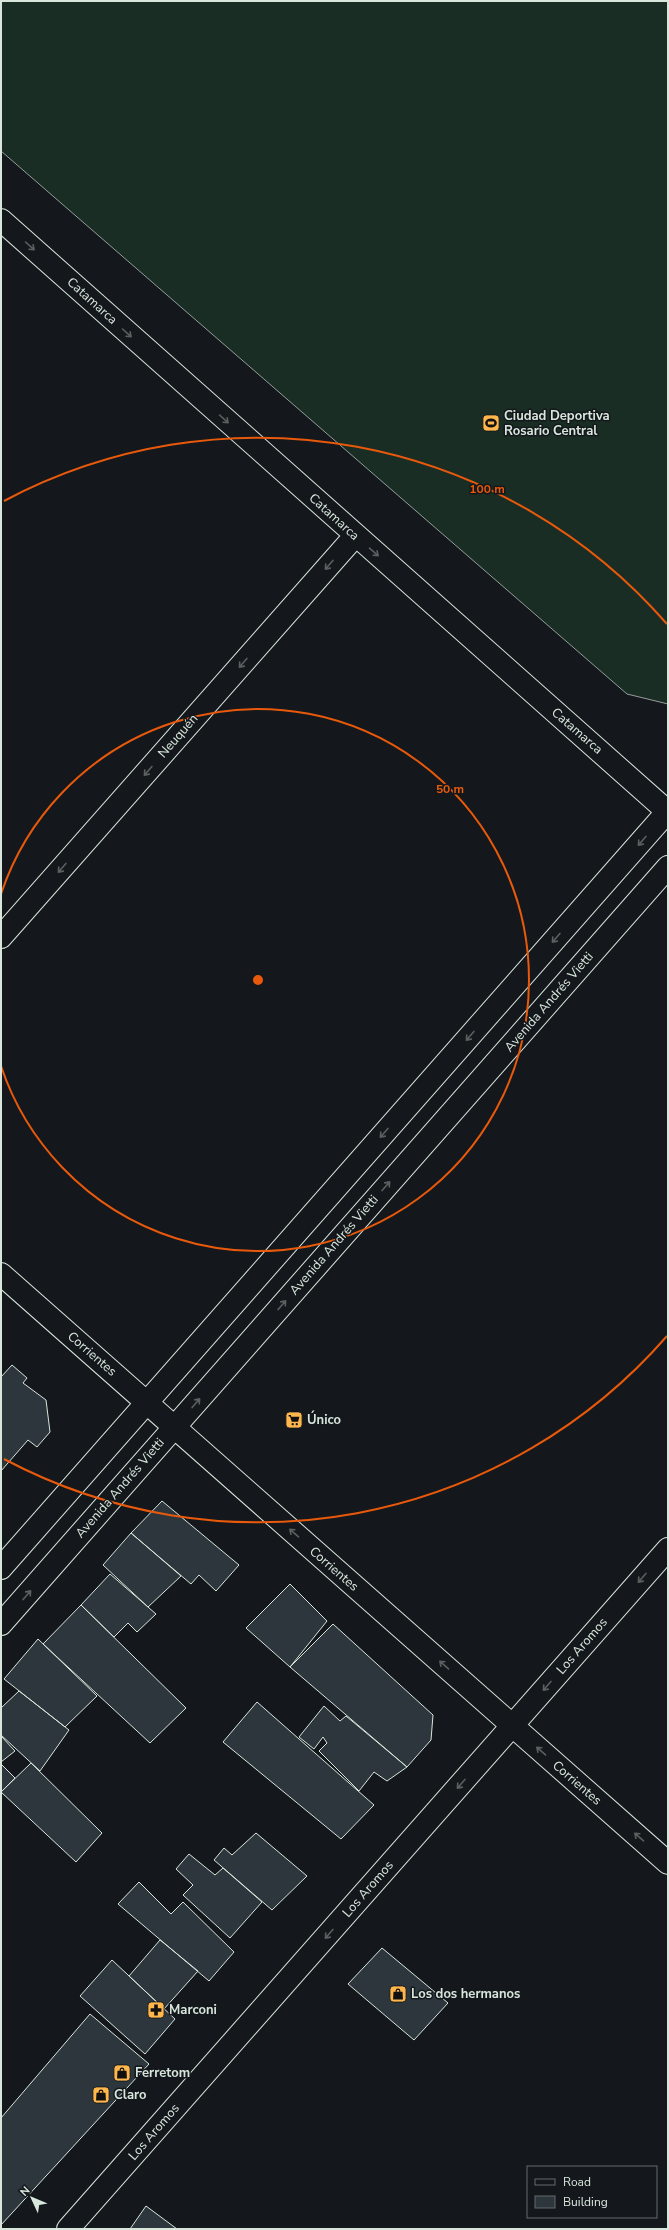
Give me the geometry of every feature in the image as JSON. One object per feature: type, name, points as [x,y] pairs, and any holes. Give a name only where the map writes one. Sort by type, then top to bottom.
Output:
[{"type":"street","name":"Catamarca","points":[[2,222],[668,812]]},
{"type":"street","name":"Neuquén","points":[[1,937],[355,536]]},
{"type":"street","points":[[1,1568],[668,812]]},
{"type":"street","name":"Avenida Andrés Vietti","points":[[1,1624],[668,867]]},
{"type":"street","name":"Corrientes","points":[[1,1274],[668,1863]]},
{"type":"street","name":"Los Aromos","points":[[68,2229],[668,1549]]},
{"type":"green space","name":"Ciudad Deportiva Rosario Central","points":[[1,1],[668,1],[668,704],[627,694],[1,151]]},
{"type":"building","points":[[12,1365],[27,1378],[23,1383],[46,1400],[50,1432],[37,1447],[28,1440],[1,1471],[1,1377]]},
{"type":"building","points":[[162,1501],[239,1565],[216,1591],[199,1575],[191,1584],[131,1533]]},
{"type":"building","points":[[131,1533],[181,1576],[148,1607],[103,1565]]},
{"type":"building","points":[[110,1574],[156,1614],[137,1632],[128,1623],[114,1637],[81,1605]]},
{"type":"building","points":[[290,1584],[327,1621],[290,1667],[246,1628]]},
{"type":"building","points":[[81,1605],[186,1708],[150,1743],[43,1644]]},
{"type":"building","points":[[333,1624],[433,1715],[431,1740],[407,1767],[290,1667]]},
{"type":"building","points":[[38,1639],[97,1696],[65,1727],[4,1679]]},
{"type":"building","points":[[19,1691],[69,1730],[40,1771],[1,1735],[1,1708]]},
{"type":"building","points":[[257,1702],[374,1805],[341,1839],[223,1742]]},
{"type":"building","points":[[324,1706],[340,1721],[346,1716],[407,1767],[387,1781],[374,1772],[359,1791],[319,1751],[327,1743],[323,1737],[314,1749],[299,1737]]},
{"type":"building","points":[[1,1736],[15,1751],[1,1762]]},
{"type":"building","points":[[31,1763],[102,1833],[76,1862],[1,1792]]},
{"type":"building","points":[[1,1764],[15,1778],[1,1792]]},
{"type":"building","points":[[256,1833],[307,1876],[272,1910],[214,1860],[224,1848],[232,1855]]},
{"type":"building","points":[[189,1854],[215,1875],[223,1868],[262,1902],[230,1938],[183,1895],[193,1885],[176,1869]]},
{"type":"building","points":[[139,1882],[171,1914],[183,1902],[234,1952],[209,1981],[118,1904]]},
{"type":"building","points":[[160,1940],[198,1971],[164,2009],[129,1976]]},
{"type":"building","name":"Los dos hermanos","points":[[382,1948],[448,2003],[414,2040],[348,1984]]},
{"type":"building","points":[[112,1960],[175,2019],[145,2054],[80,1996]]},
{"type":"building","points":[[90,2014],[149,2064],[1,2225],[1,2118]]},
{"type":"building","points":[[146,2206],[177,2229],[130,2229]]},
{"type":"place","name":"Ciudad Deportiva Rosario Central","points":[[491,423]]},
{"type":"place","name":"Único","points":[[294,1420]]},
{"type":"place","name":"Los dos hermanos","points":[[398,1994]]},
{"type":"place","name":"Marconi","points":[[156,2010]]},
{"type":"place","name":"Ferretom","points":[[122,2073]]},
{"type":"place","name":"Claro","points":[[101,2095]]}]
